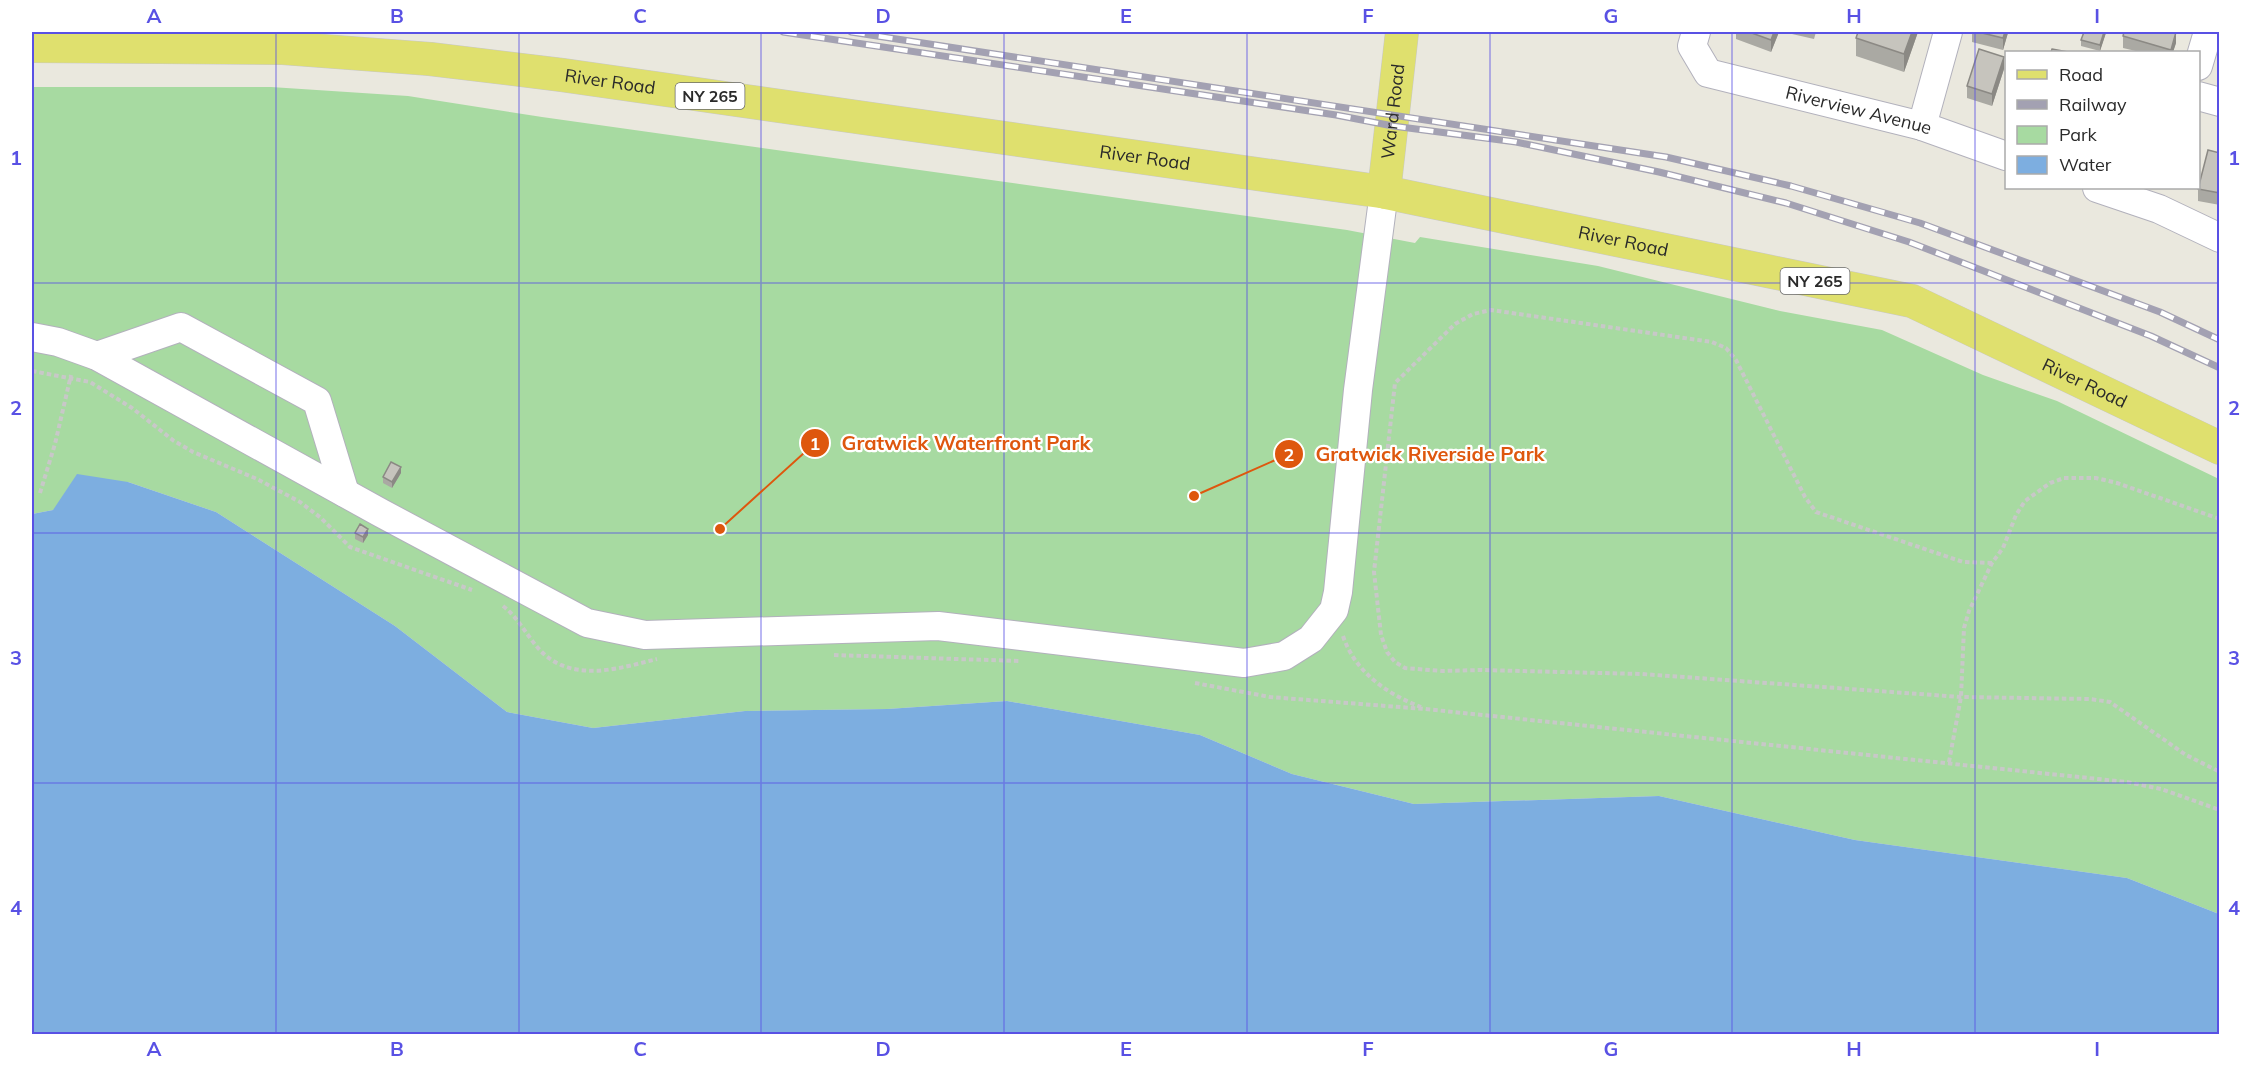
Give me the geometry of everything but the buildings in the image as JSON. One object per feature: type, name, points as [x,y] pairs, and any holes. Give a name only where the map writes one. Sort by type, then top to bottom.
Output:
[{"type":"main road","name":"Ward Road","points":[[1384,192],[1402,32]]},
{"type":"main road","name":"River Road","points":[[32,46],[283,48],[430,59],[562,75],[1384,192],[1912,301],[2220,448]]},
{"type":"street","name":"Riverview Avenue","points":[[1696,32],[1692,46],[1708,73],[1922,126],[2005,155]]},
{"type":"street","points":[[1922,126],[1948,32]]},
{"type":"street","points":[[2200,62],[2208,32]]},
{"type":"street","points":[[2200,96],[2220,102]]},
{"type":"street","points":[[2104,189],[2162,198],[2220,237]]},
{"type":"street","points":[[32,337],[58,342],[86,352],[587,623],[645,635],[938,626],[1244,663],[1284,656],[1311,639],[1334,610],[1338,592],[1358,390],[1384,192]]},
{"type":"street","points":[[86,352],[181,327],[317,401],[345,493]]},
{"type":"path","points":[[1992,563],[1963,562],[1816,512],[1805,497],[1737,360],[1726,348],[1712,342],[1491,310],[1473,314],[1455,324],[1395,383],[1374,572],[1381,635],[1387,652],[1395,662],[1405,668],[1442,671],[1642,674],[1961,697],[2090,699],[2110,702],[2186,755],[2220,772]]},
{"type":"path","points":[[40,493],[55,444],[71,377],[86,352]]},
{"type":"path","points":[[1949,762],[1961,697],[1964,628],[1969,611],[1992,563],[2003,548],[2016,515],[2025,501],[2050,483],[2064,478],[2096,478],[2117,483],[2220,519]]},
{"type":"path","points":[[1334,610],[1345,642],[1363,670],[1382,688],[1398,698],[1425,709]]},
{"type":"green space","points":[[32,87],[271,87],[408,96],[542,117],[1347,230],[1415,243],[1420,237],[1598,266],[1780,311],[1882,330],[1983,375],[2057,401],[2219,479],[2219,914],[2127,878],[1855,840],[1659,796],[1414,804],[1292,774],[1200,735],[1007,701],[887,709],[745,711],[593,728],[507,712],[395,626],[216,512],[128,482],[53,510],[32,514]]},
{"type":"water","points":[[77,474],[128,482],[216,512],[395,626],[507,712],[593,728],[745,711],[887,709],[1007,701],[1200,735],[1292,774],[1414,804],[1659,796],[1855,840],[2127,878],[2219,914],[2219,1034],[32,1034],[32,514],[53,510]]},
{"type":"railway","points":[[783,32],[1336,115],[1393,126],[1516,142],[1659,172],[1786,203],[1909,242],[2151,336],[2220,368]]},
{"type":"railway","points":[[851,32],[1666,157],[1791,186],[1920,223],[2160,312],[2220,340]]},
{"type":"place","name":"Gratwick Riverside Park","points":[[1194,496]]},
{"type":"place","name":"Gratwick Waterfront Park","points":[[720,529]]}]
